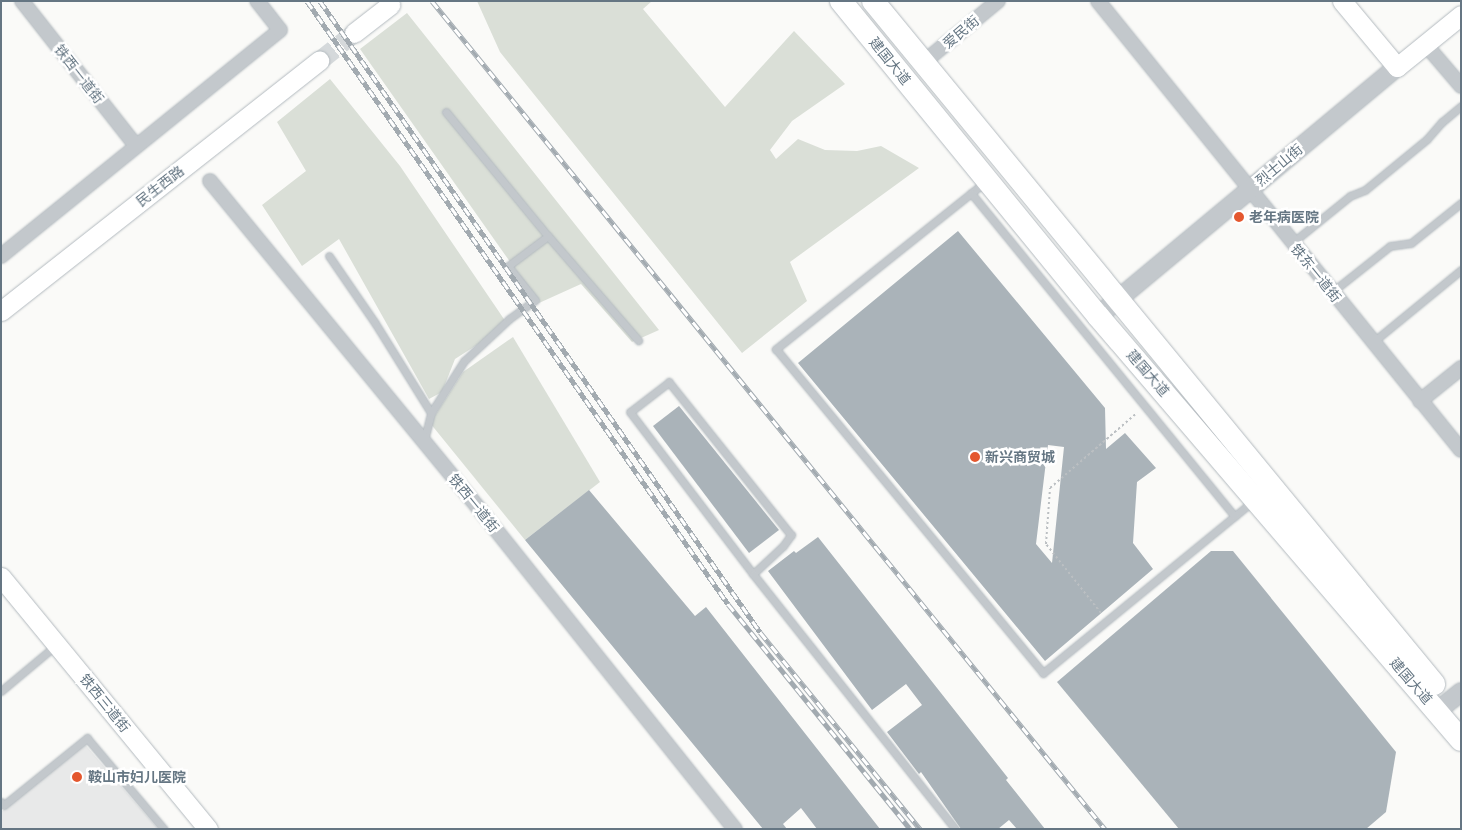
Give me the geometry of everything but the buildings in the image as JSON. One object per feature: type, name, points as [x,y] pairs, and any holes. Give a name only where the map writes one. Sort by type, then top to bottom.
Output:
[{"type":"highway","name":"建国大道","points":[[841,1],[979,187],[1098,316],[1256,499],[1452,705]]},
{"type":"highway","name":"建国大道","points":[[874,1],[1452,705],[1461,740]]},
{"type":"main road","points":[[1342,1],[1397,67]]},
{"type":"main road","points":[[354,33],[390,5]]},
{"type":"main road","name":"烈士山街","points":[[1397,67],[1461,16]]},
{"type":"main road","name":"民生西路","points":[[1,312],[319,61]]},
{"type":"main road","name":"铁西三道街","points":[[1,577],[208,829]]},
{"type":"street","name":"铁西一道街","points":[[22,1],[136,146]]},
{"type":"street","points":[[1,256],[280,30],[258,1]]},
{"type":"street","name":"爱民街","points":[[924,62],[998,1]]},
{"type":"street","name":"铁东一道街","points":[[1098,1],[1461,450]]},
{"type":"street","points":[[1426,44],[1461,86]]},
{"type":"street","name":"烈士山街","points":[[1098,316],[1397,67]]},
{"type":"street","name":"铁西一道街","points":[[210,180],[424,442],[734,829]]},
{"type":"street","points":[[1420,401],[1461,368]]},
{"type":"lane","points":[[1292,243],[1350,196],[1365,190],[1427,139],[1442,122],[1461,106]]},
{"type":"lane","points":[[446,112],[548,236],[638,340]]},
{"type":"lane","points":[[1234,516],[1145,406],[979,187],[776,348],[1043,673],[1256,499]]},
{"type":"lane","points":[[1332,292],[1390,246],[1411,243],[1461,203]]},
{"type":"lane","points":[[424,442],[431,413],[464,361],[508,319],[535,300],[508,266],[548,236]]},
{"type":"lane","points":[[329,256],[375,323],[431,413]]},
{"type":"lane","points":[[1373,342],[1461,270]]},
{"type":"lane","points":[[753,574],[783,546],[791,535],[669,382],[630,412],[753,574],[954,829]]},
{"type":"lane","points":[[1,692],[57,644]]},
{"type":"lane","points":[[1,802],[4,805],[87,738],[164,829]]},
{"type":"path","points":[[1107,621],[1046,544],[1050,488],[1145,406]]},
{"type":"shaded area","points":[[477,1],[652,1],[643,9],[725,107],[794,31],[845,84],[792,121],[770,150],[776,159],[798,139],[825,150],[857,151],[881,146],[919,168],[790,262],[807,301],[742,353],[500,52]]},
{"type":"shaded area","points":[[407,13],[659,330],[632,342],[581,284],[539,303],[360,49]]},
{"type":"shaded area","points":[[330,79],[400,166],[508,325],[455,359],[442,392],[429,399],[339,239],[302,266],[262,205],[306,171],[277,122]]},
{"type":"shaded area","points":[[513,337],[600,482],[525,540],[430,423],[463,372]]},
{"type":"shaded area","name":"鞍山市妇儿医院","points":[[82,741],[158,829],[1,829],[1,812]]},
{"type":"tunnel","points":[[319,61],[354,33]]},
{"type":"railway","points":[[307,1],[728,604],[910,829]]},
{"type":"railway","points":[[320,1],[760,632],[920,829]]},
{"type":"railway","points":[[432,1],[1105,829]]},
{"type":"place","name":"老年病医院","points":[[1239,217]]},
{"type":"place","name":"新兴商贸城","points":[[975,457]]},
{"type":"place","name":"鞍山市妇儿医院","points":[[77,777]]}]
